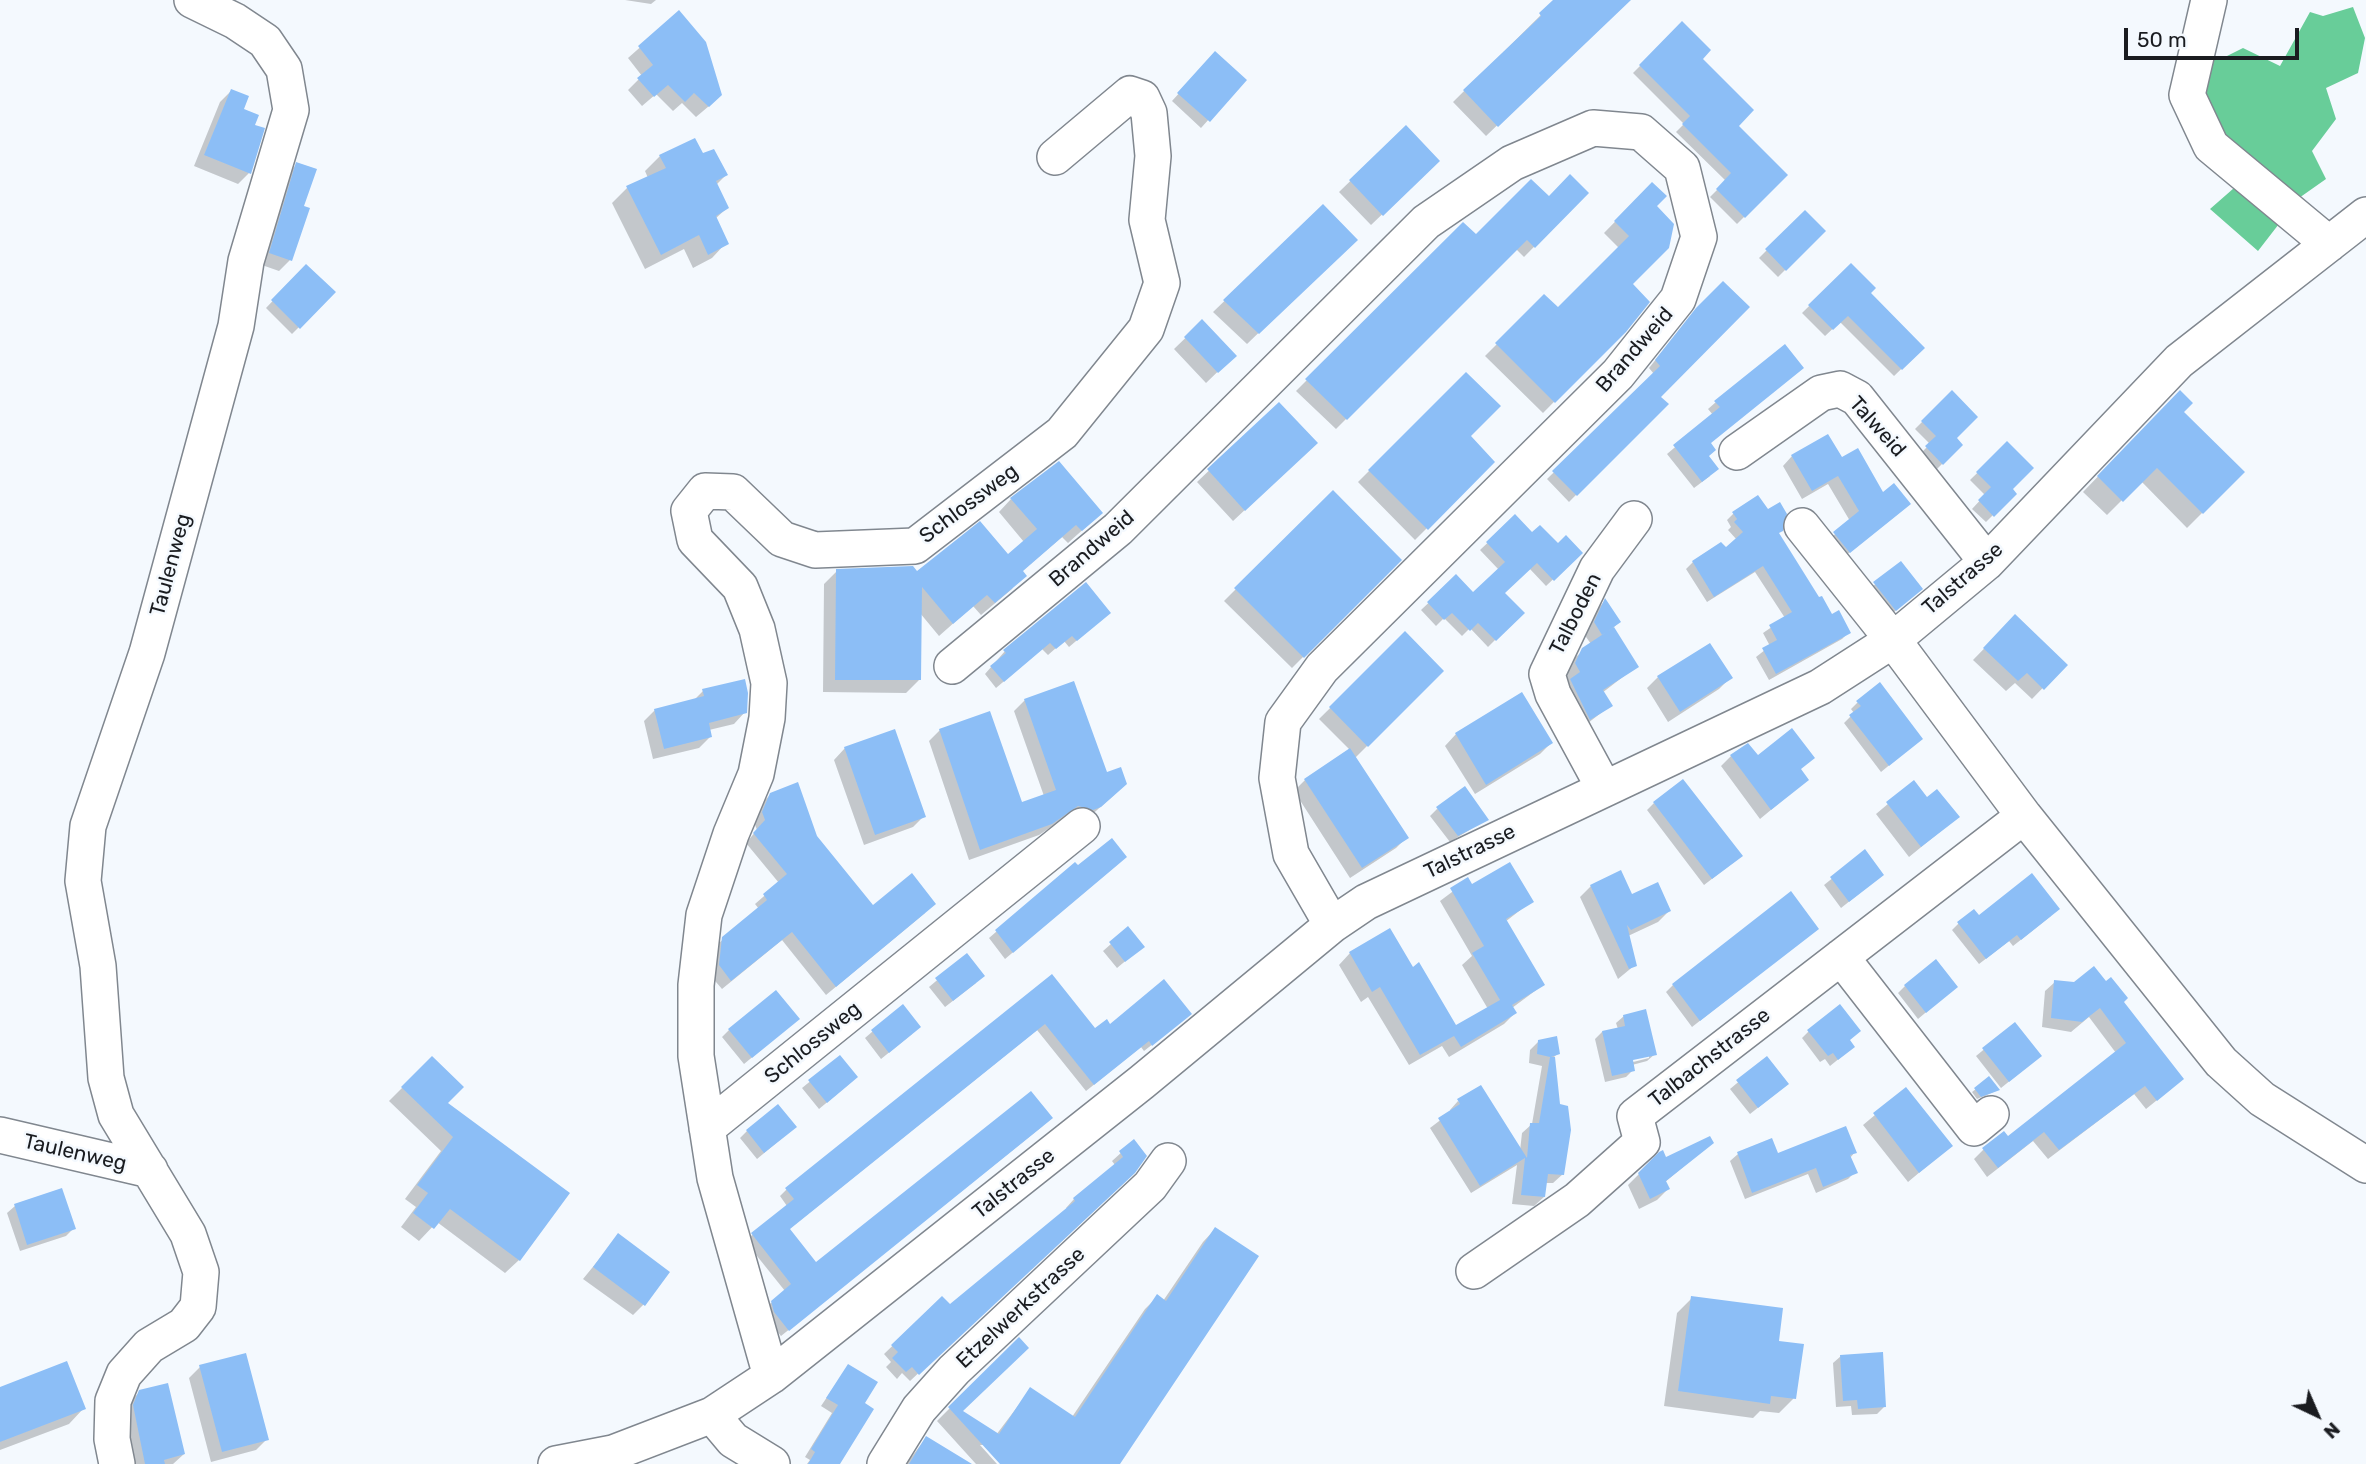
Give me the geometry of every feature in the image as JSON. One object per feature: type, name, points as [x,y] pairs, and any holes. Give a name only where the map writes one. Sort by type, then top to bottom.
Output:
[{"type":"street","name":"Taulenweg","points":[[117,1464],[112,1439],[113,1401],[124,1374],[149,1346],[184,1325],[198,1307],[201,1272],[188,1234],[116,1115],[106,1078],[99,965],[83,881],[88,826],[147,653],[236,326],[246,261],[291,110],[284,69],[265,41],[235,21],[192,0]]},
{"type":"street","points":[[2209,0],[2187,94],[2211,146],[2329,244]]},
{"type":"street","name":"Schlossweg","points":[[771,1376],[715,1178],[696,1044],[696,985],[704,915],[731,834],[756,774],[767,718],[769,683],[757,629],[740,587],[695,540],[689,511],[705,491],[733,492],[782,539],[815,550],[915,546],[1062,433],[1146,329],[1162,283],[1147,220],[1153,156],[1149,113],[1142,98],[1130,94],[1055,157]]},
{"type":"street","name":"Brandweid","points":[[952,666],[1118,529],[1426,222],[1512,163],[1559,142],[1593,128],[1641,132],[1682,168],[1699,237],[1678,299],[1618,374],[1322,668],[1283,722],[1277,778],[1291,854],[1332,925]]},
{"type":"street","name":"Talstrasse","points":[[556,1464],[613,1453],[712,1415],[771,1376],[1136,1087],[1332,925],[1366,902],[1820,687],[1893,640],[1987,562],[2179,361],[2366,215]]},
{"type":"street","name":"Talweid","points":[[1737,452],[1821,393],[1840,389],[1857,398],[1987,562]]},
{"type":"street","name":"Talboden","points":[[1604,788],[1553,694],[1547,674],[1597,569],[1634,519]]},
{"type":"street","points":[[1802,526],[1893,640],[2024,816],[2221,1062],[2262,1099],[2366,1165]]},
{"type":"street","name":"Talbachstrasse","points":[[1474,1271],[1577,1200],[1643,1142],[1635,1116],[2024,816]]},
{"type":"street","name":"Schlossweg","points":[[707,1128],[1082,825]]},
{"type":"street","points":[[1841,957],[1974,1128],[1992,1114]]},
{"type":"street","name":"Taulenweg","points":[[0,1135],[150,1170]]},
{"type":"street","name":"Etzelwerkstrasse","points":[[884,1464],[919,1409],[954,1370],[1150,1186],[1168,1161]]},
{"type":"street","points":[[712,1415],[733,1440],[772,1464]]},
{"type":"green space","points":[[2353,7],[2365,38],[2358,73],[2326,88],[2336,119],[2312,151],[2326,179],[2299,198],[2258,251],[2210,209],[2250,174],[2239,170],[2191,72],[2207,59],[2227,56],[2243,48],[2280,66],[2310,12],[2323,16]]},
{"type":"building","points":[[1553,0],[1631,0],[1498,127],[1463,90],[1541,16],[1539,13]]},
{"type":"building","points":[[679,10],[706,42],[722,95],[709,107],[694,93],[685,102],[668,85],[654,97],[637,78],[653,65],[638,46]]},
{"type":"building","points":[[1682,21],[1711,50],[1703,59],[1754,110],[1739,126],[1788,175],[1745,218],[1716,189],[1731,173],[1682,124],[1690,116],[1639,65]]},
{"type":"building","points":[[1215,51],[1247,80],[1210,122],[1177,93]]},
{"type":"building","points":[[231,89],[249,96],[244,109],[259,115],[255,125],[265,128],[251,174],[204,155]]},
{"type":"building","points":[[1406,125],[1440,161],[1383,216],[1349,180]]},
{"type":"building","points":[[695,138],[703,153],[714,149],[728,175],[716,181],[729,208],[716,216],[729,244],[708,255],[699,235],[661,255],[626,186],[666,168],[659,155]]},
{"type":"building","points":[[296,162],[317,169],[304,206],[310,208],[292,261],[269,253]]},
{"type":"building","points":[[1570,174],[1589,193],[1535,248],[1527,240],[1347,420],[1305,379],[1463,222],[1476,234],[1531,179],[1549,196]]},
{"type":"building","points":[[1652,182],[1667,196],[1657,206],[1674,224],[1669,248],[1633,284],[1650,302],[1626,332],[1555,403],[1495,343],[1544,294],[1558,307],[1629,236],[1614,221]]},
{"type":"building","points":[[1323,204],[1358,240],[1259,334],[1223,300]]},
{"type":"building","points":[[1805,210],[1826,231],[1786,271],[1765,249]]},
{"type":"building","points":[[1851,263],[1876,288],[1871,293],[1925,348],[1902,370],[1848,316],[1833,330],[1808,305]]},
{"type":"building","points":[[306,264],[336,292],[300,329],[271,300]]},
{"type":"building","points":[[1723,281],[1750,307],[1661,397],[1669,404],[1577,496],[1552,471],[1660,366],[1655,360],[1696,308]]},
{"type":"building","points":[[1202,319],[1237,356],[1218,373],[1184,337]]},
{"type":"building","points":[[1785,344],[1804,368],[1711,443],[1716,450],[1709,456],[1719,469],[1702,482],[1673,445],[1720,407],[1714,401]]},
{"type":"building","points":[[1466,372],[1501,406],[1471,436],[1495,462],[1428,530],[1368,470]]},
{"type":"building","points":[[1952,390],[1978,417],[1957,438],[1963,445],[1943,465],[1925,446],[1936,436],[1921,421]]},
{"type":"building","points":[[2180,390],[2193,403],[2184,412],[2245,472],[2203,514],[2157,468],[2123,502],[2097,476]]},
{"type":"building","points":[[1279,402],[1318,443],[1245,511],[1207,469]]},
{"type":"building","points":[[1828,434],[1842,457],[1858,448],[1883,492],[1894,483],[1911,504],[1850,553],[1833,532],[1859,511],[1838,476],[1812,491],[1791,455]]},
{"type":"building","points":[[2007,441],[2034,468],[2013,489],[2017,494],[1994,517],[1978,500],[1991,487],[1976,472]]},
{"type":"building","points":[[1059,461],[1103,513],[1082,531],[1076,525],[1023,571],[1027,576],[995,603],[987,595],[953,624],[922,587],[921,680],[835,680],[836,569],[913,566],[917,571],[980,521],[1008,554],[1037,529],[1010,498]]},
{"type":"building","points":[[1333,490],[1402,560],[1304,658],[1234,588]]},
{"type":"building","points":[[1758,495],[1768,509],[1780,502],[1787,514],[1783,531],[1779,533],[1819,597],[1822,596],[1832,614],[1839,610],[1851,633],[1776,674],[1762,648],[1777,640],[1769,625],[1792,612],[1763,566],[1714,597],[1692,561],[1721,542],[1726,547],[1743,532],[1734,522],[1737,519],[1732,512]]},
{"type":"building","points":[[1515,514],[1532,532],[1540,525],[1558,543],[1566,535],[1583,553],[1554,581],[1537,563],[1505,593],[1525,613],[1496,641],[1478,623],[1470,631],[1452,613],[1444,620],[1427,602],[1456,574],[1473,592],[1505,562],[1486,542]]},
{"type":"building","points":[[1901,561],[1923,589],[1896,611],[1873,582]]},
{"type":"building","points":[[1086,582],[1111,613],[1077,641],[1072,636],[1056,649],[1050,643],[1004,682],[990,666],[1006,653],[1003,650]]},
{"type":"building","points":[[1605,598],[1621,622],[1602,635],[1594,622]]},
{"type":"building","points":[[2015,614],[2068,665],[2044,690],[2027,673],[2018,681],[1983,648]]},
{"type":"building","points":[[1614,627],[1639,667],[1603,690],[1613,706],[1590,720],[1570,679],[1580,672],[1575,663],[1582,648]]},
{"type":"building","points":[[1405,631],[1444,671],[1368,747],[1329,707]]},
{"type":"building","points":[[1710,643],[1733,678],[1680,712],[1657,676]]},
{"type":"building","points":[[745,679],[748,693],[747,713],[709,723],[712,737],[664,749],[654,709],[704,696],[702,689]]},
{"type":"building","points":[[1074,681],[1107,772],[1121,767],[1127,784],[1101,807],[1093,810],[1078,806],[1052,824],[980,850],[939,729],[990,711],[1022,802],[1056,790],[1024,699]]},
{"type":"building","points":[[1880,682],[1923,739],[1889,766],[1849,715],[1861,706],[1856,701]]},
{"type":"building","points":[[1522,692],[1553,743],[1486,785],[1455,733]]},
{"type":"building","points":[[1792,728],[1815,758],[1801,769],[1809,780],[1771,810],[1730,755],[1748,743],[1758,755]]},
{"type":"building","points":[[895,729],[926,817],[875,835],[844,747]]},
{"type":"building","points":[[1350,748],[1409,838],[1362,868],[1304,779]]},
{"type":"building","points":[[1683,779],[1743,856],[1712,879],[1653,802]]},
{"type":"building","points":[[1914,780],[1927,797],[1937,789],[1960,817],[1921,847],[1886,802]]},
{"type":"building","points":[[798,782],[817,836],[873,905],[912,873],[936,904],[836,987],[792,932],[731,981],[719,965],[722,937],[767,900],[763,894],[787,874],[753,833],[765,820],[762,812],[770,793]]},
{"type":"building","points":[[1465,786],[1489,820],[1458,836],[1436,807]]},
{"type":"building","points":[[1112,838],[1127,857],[1013,953],[995,930],[1075,862],[1078,865]]},
{"type":"building","points":[[1865,849],[1884,875],[1849,902],[1830,877]]},
{"type":"building","points":[[1510,862],[1534,902],[1506,919],[1545,985],[1512,1005],[1517,1013],[1461,1047],[1454,1036],[1420,1055],[1380,987],[1372,992],[1349,952],[1390,928],[1413,967],[1419,962],[1456,1025],[1500,1000],[1472,953],[1484,946],[1450,888],[1468,877],[1472,884]]},
{"type":"building","points":[[1621,870],[1632,894],[1658,882],[1671,911],[1631,930],[1627,925],[1637,966],[1629,969],[1590,885]]},
{"type":"building","points":[[2032,873],[2060,909],[2021,940],[2017,935],[1986,959],[1957,922],[1974,909],[1979,915]]},
{"type":"building","points":[[1791,891],[1819,929],[1700,1021],[1672,984]]},
{"type":"building","points":[[1128,926],[1145,947],[1125,962],[1109,942]]},
{"type":"building","points":[[967,953],[985,976],[953,1001],[935,978]]},
{"type":"building","points":[[1936,959],[1958,987],[1926,1013],[1904,985]]},
{"type":"building","points":[[2094,966],[2106,981],[2111,977],[2128,998],[2124,1002],[2184,1079],[2157,1101],[2145,1086],[2059,1150],[2044,1132],[1998,1168],[1982,1148],[2004,1131],[2008,1136],[2126,1043],[2100,1008],[2082,1022],[2051,1018],[2054,980],[2074,982]]},
{"type":"building","points":[[1052,974],[1095,1028],[1107,1019],[1110,1024],[1164,979],[1192,1014],[1152,1046],[1149,1041],[1094,1085],[1045,1024],[790,1229],[816,1262],[1031,1091],[1053,1118],[789,1331],[774,1312],[771,1301],[791,1284],[751,1233],[794,1199],[785,1188]]},
{"type":"building","points":[[776,990],[800,1019],[752,1058],[728,1029]]},
{"type":"building","points":[[903,1004],[921,1027],[889,1053],[871,1030]]},
{"type":"building","points":[[1840,1004],[1861,1031],[1850,1040],[1855,1047],[1838,1060],[1833,1053],[1828,1056],[1807,1030]]},
{"type":"building","points":[[1646,1009],[1657,1055],[1633,1060],[1635,1071],[1612,1076],[1602,1031],[1625,1026],[1623,1015]]},
{"type":"building","points":[[2015,1022],[2042,1056],[2009,1082],[1982,1048]]},
{"type":"building","points":[[1557,1036],[1560,1054],[1551,1057],[1555,1057],[1560,1104],[1568,1106],[1571,1130],[1564,1175],[1548,1174],[1545,1197],[1521,1195],[1525,1158],[1480,1186],[1438,1118],[1460,1104],[1457,1099],[1481,1085],[1527,1158],[1530,1123],[1539,1123],[1550,1057],[1537,1054],[1538,1040]]},
{"type":"building","points":[[840,1055],[858,1077],[827,1103],[808,1080]]},
{"type":"building","points":[[432,1056],[464,1087],[448,1103],[570,1193],[520,1261],[450,1209],[434,1229],[413,1213],[428,1193],[417,1185],[453,1137],[401,1087]]},
{"type":"building","points":[[1767,1056],[1789,1084],[1758,1108],[1736,1080]]},
{"type":"building","points":[[1989,1076],[2000,1090],[1981,1097],[1974,1088]]},
{"type":"building","points":[[1906,1087],[1953,1146],[1919,1173],[1873,1113]]},
{"type":"building","points":[[778,1104],[797,1127],[764,1153],[746,1130]]},
{"type":"building","points":[[1846,1126],[1857,1153],[1850,1155],[1858,1173],[1823,1187],[1816,1168],[1752,1193],[1737,1152],[1772,1138],[1778,1153]]},
{"type":"building","points":[[1710,1136],[1714,1143],[1666,1181],[1670,1189],[1650,1199],[1638,1173],[1659,1152],[1663,1150],[1666,1157]]},
{"type":"building","points":[[1134,1139],[1147,1156],[1135,1173],[919,1375],[912,1367],[906,1372],[892,1358],[898,1352],[891,1345],[942,1296],[950,1304],[1075,1201],[1073,1198],[1123,1157],[1119,1151]]},
{"type":"building","points":[[62,1188],[76,1229],[27,1245],[14,1204]]},
{"type":"building","points":[[1215,1227],[1259,1256],[1120,1464],[1000,1464],[948,1407],[1019,1337],[1029,1348],[963,1411],[999,1434],[1030,1387],[1075,1417],[1157,1294],[1166,1301]]},
{"type":"building","points":[[618,1233],[670,1272],[645,1306],[593,1267]]},
{"type":"building","points":[[1691,1296],[1783,1308],[1779,1341],[1804,1344],[1796,1399],[1771,1396],[1770,1404],[1678,1391]]},
{"type":"building","points":[[1883,1352],[1886,1407],[1858,1409],[1857,1400],[1843,1401],[1840,1355]]},
{"type":"building","points":[[246,1353],[269,1440],[222,1452],[199,1365]]},
{"type":"building","points":[[67,1361],[86,1409],[0,1442],[0,1387]]},
{"type":"building","points":[[848,1364],[878,1382],[865,1403],[874,1409],[840,1464],[808,1464],[815,1452],[811,1449],[838,1405],[826,1398]]},
{"type":"building","points":[[168,1383],[185,1454],[164,1460],[165,1464],[145,1464],[133,1405],[139,1390]]},
{"type":"building","points":[[926,1436],[972,1464],[909,1464]]}]
